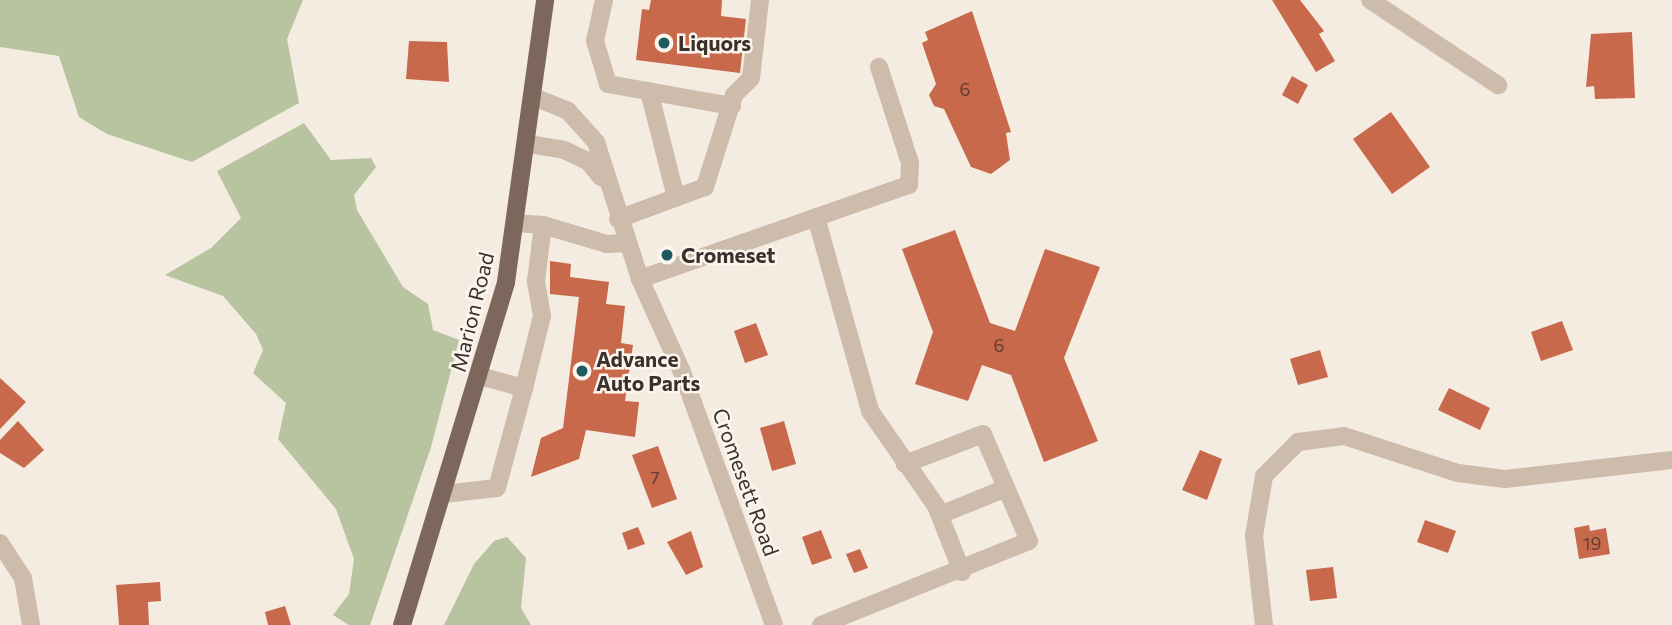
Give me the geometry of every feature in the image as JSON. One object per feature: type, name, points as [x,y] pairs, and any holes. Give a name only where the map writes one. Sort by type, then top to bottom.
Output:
[{"type":"main road","name":"Marion Road","points":[[402,625],[480,376],[516,223],[545,0]]},
{"type":"street","points":[[604,0],[596,41],[608,84],[732,106]]},
{"type":"street","points":[[618,219],[705,187],[732,106],[751,78],[760,0]]},
{"type":"street","points":[[1370,0],[1498,85]]},
{"type":"street","points":[[640,279],[909,185],[910,163],[879,67]]},
{"type":"street","points":[[649,91],[676,198]]},
{"type":"street","name":"Cromesett Road","points":[[534,97],[586,126],[640,279],[682,372],[774,625]]},
{"type":"street","points":[[528,144],[588,161],[607,186]]},
{"type":"street","points":[[816,217],[870,411],[940,515],[962,572]]},
{"type":"street","points":[[516,223],[543,225],[607,244],[627,243]]},
{"type":"street","points":[[444,495],[497,488],[542,316],[536,281],[543,225]]},
{"type":"street","points":[[480,376],[524,388]]},
{"type":"street","points":[[821,625],[962,572],[1029,541],[983,434],[905,464]]},
{"type":"street","points":[[1264,625],[1254,536],[1264,476],[1298,442],[1344,436],[1458,473],[1505,480],[1672,460]]},
{"type":"street","points":[[940,515],[1006,488]]},
{"type":"street","points":[[0,543],[23,578],[31,625]]},
{"type":"green space","points":[[0,0],[303,0],[287,39],[299,103],[192,162],[107,134],[79,117],[59,56],[0,47]]},
{"type":"green space","points":[[304,123],[331,160],[371,158],[376,167],[354,195],[357,210],[403,287],[428,304],[433,330],[459,340],[431,447],[370,625],[349,625],[333,615],[349,594],[354,559],[336,509],[278,439],[286,403],[253,373],[263,350],[256,334],[223,296],[165,275],[211,248],[241,218],[217,171]]},
{"type":"green space","points":[[507,537],[526,558],[521,608],[531,625],[444,625],[474,564],[494,541]]},
{"type":"building","points":[[651,0],[722,0],[721,16],[746,19],[740,73],[636,60],[642,9],[649,10]]},
{"type":"building","points":[[1272,0],[1300,0],[1324,31],[1319,34],[1335,61],[1316,72]]},
{"type":"building","points":[[972,11],[1011,132],[1006,133],[1010,160],[991,174],[971,167],[944,109],[934,106],[929,95],[936,84],[922,43],[928,40],[925,32]]},
{"type":"building","points":[[1632,32],[1635,98],[1595,99],[1594,86],[1586,87],[1591,34]]},
{"type":"building","points":[[409,41],[447,42],[449,82],[406,79]]},
{"type":"building","points":[[1292,76],[1308,85],[1298,104],[1282,95]]},
{"type":"building","points":[[1391,112],[1430,167],[1392,194],[1353,139]]},
{"type":"building","points":[[955,230],[990,323],[1015,331],[1045,249],[1100,267],[1064,358],[1098,441],[1044,462],[1011,375],[982,365],[968,401],[915,384],[933,332],[902,249]]},
{"type":"building","points":[[550,261],[571,264],[570,277],[609,282],[606,304],[625,306],[621,343],[633,345],[625,401],[639,402],[635,437],[586,430],[579,459],[531,477],[541,438],[563,428],[579,297],[550,294]]},
{"type":"building","points":[[1562,321],[1573,350],[1541,361],[1531,332]]},
{"type":"building","points":[[756,323],[768,355],[745,363],[734,331]]},
{"type":"building","points":[[1320,350],[1328,377],[1298,385],[1290,359]]},
{"type":"building","points":[[0,378],[26,402],[0,429]]},
{"type":"building","points":[[1449,388],[1490,408],[1480,430],[1438,410]]},
{"type":"building","points":[[18,421],[44,450],[24,468],[0,453],[0,440]]},
{"type":"building","points":[[784,421],[796,464],[772,471],[760,428]]},
{"type":"building","points":[[658,446],[677,499],[652,508],[632,455]]},
{"type":"building","points":[[1200,450],[1222,459],[1207,500],[1182,490]]},
{"type":"building","points":[[1425,520],[1456,531],[1448,553],[1417,542]]},
{"type":"building","points":[[1589,525],[1590,531],[1606,528],[1610,554],[1579,559],[1574,528]]},
{"type":"building","points":[[638,527],[645,544],[628,550],[622,533]]},
{"type":"building","points":[[821,530],[832,558],[812,565],[802,537]]},
{"type":"building","points":[[691,531],[703,567],[686,575],[667,542]]},
{"type":"building","points":[[860,549],[868,568],[854,573],[846,554]]},
{"type":"building","points":[[1333,567],[1337,598],[1310,601],[1306,570]]},
{"type":"building","points":[[160,582],[161,601],[148,602],[149,625],[119,625],[116,585]]},
{"type":"building","points":[[285,606],[291,625],[268,625],[265,612]]},
{"type":"place","name":"Liquors","points":[[664,43]]},
{"type":"place","name":"Cromeset","points":[[667,255]]},
{"type":"place","name":"Advance Auto Parts","points":[[582,371]]}]
